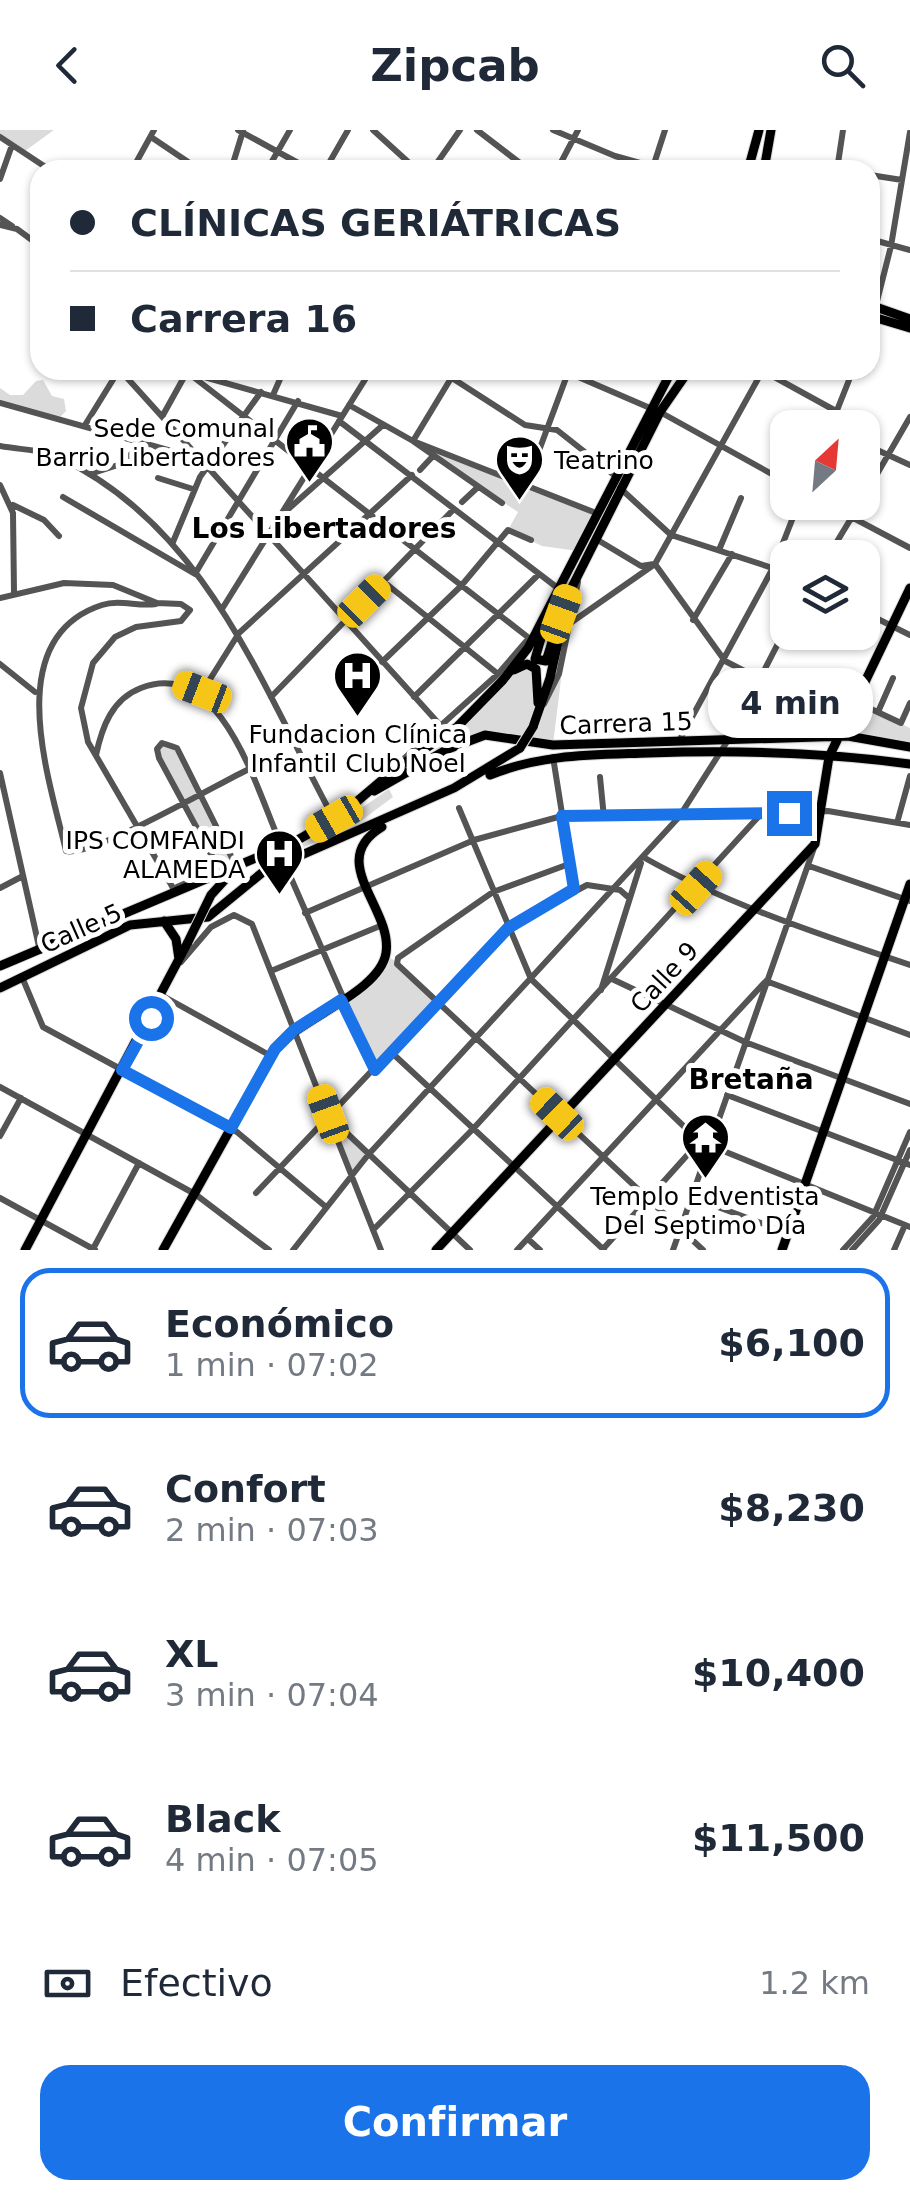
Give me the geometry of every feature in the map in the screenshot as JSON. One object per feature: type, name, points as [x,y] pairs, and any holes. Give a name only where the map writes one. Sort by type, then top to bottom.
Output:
[{"type":"main road","points":[[753,160],[760,130]]},
{"type":"main road","points":[[766,160],[771,130]]},
{"type":"main road","points":[[880,312],[910,318]]},
{"type":"main road","points":[[880,314],[910,328]]},
{"type":"main road","name":"Calle 5","points":[[0,966],[282,847],[334,819],[440,739],[528,648],[582,566],[655,410],[657,397],[668,380]]},
{"type":"main road","name":"Calle 5","points":[[0,988],[127,926],[208,917],[255,876],[454,788],[514,754],[538,716],[564,591],[596,513],[614,475],[655,410],[680,380]]},
{"type":"main road","name":"Calle 9","points":[[436,1250],[815,844],[830,754],[910,588]]},
{"type":"main road","points":[[564,591],[548,658],[538,662],[535,652],[564,591]]},
{"type":"main road","points":[[500,680],[520,665],[533,666],[539,679],[538,716]]},
{"type":"main road","name":"Carrera 15","points":[[359,798],[448,750],[485,735],[553,746],[838,738],[910,747]]},
{"type":"main road","name":"Carrera 15","points":[[454,788],[553,756],[722,751],[830,754],[910,764]]},
{"type":"main road","points":[[162,1250],[271,1056],[294,1030],[369,982],[386,956],[357,859],[364,841],[421,803]]},
{"type":"main road","points":[[25,1250],[162,996],[210,895],[231,868]]},
{"type":"main road","points":[[782,1250],[910,884]]},
{"type":"main road","points":[[164,922],[178,944],[177,967]]},
{"type":"street","points":[[272,160],[290,130]]},
{"type":"street","points":[[331,160],[348,130]]},
{"type":"street","points":[[373,130],[406,160]]},
{"type":"street","points":[[439,160],[460,130]]},
{"type":"street","points":[[477,130],[516,160]]},
{"type":"street","points":[[553,130],[630,160]]},
{"type":"street","points":[[563,160],[578,130]]},
{"type":"street","points":[[655,160],[666,130]]},
{"type":"street","points":[[839,160],[844,130]]},
{"type":"street","points":[[234,160],[241,131],[294,160]]},
{"type":"street","points":[[880,287],[892,246],[910,132]]},
{"type":"street","points":[[138,160],[153,133],[187,160]]},
{"type":"street","points":[[0,137],[35,160]]},
{"type":"street","points":[[0,179],[12,145]]},
{"type":"street","points":[[880,177],[902,180]]},
{"type":"street","points":[[0,222],[30,239]]},
{"type":"street","points":[[880,242],[910,250]]},
{"type":"street","points":[[84,425],[113,380]]},
{"type":"street","points":[[130,380],[440,726]]},
{"type":"street","points":[[164,416],[182,380]]},
{"type":"street","points":[[197,380],[529,638]]},
{"type":"street","points":[[218,380],[298,401],[340,419],[416,472],[454,509],[564,591]]},
{"type":"street","points":[[274,394],[280,380]]},
{"type":"street","points":[[222,610],[365,380]]},
{"type":"street","points":[[412,441],[450,380]]},
{"type":"street","points":[[462,380],[516,420],[561,433],[614,475]]},
{"type":"street","points":[[534,464],[563,380]]},
{"type":"street","points":[[587,380],[655,410],[770,473]]},
{"type":"street","points":[[569,624],[655,564],[757,380]]},
{"type":"street","points":[[781,380],[836,410],[849,380]]},
{"type":"street","points":[[173,543],[194,489],[261,392]]},
{"type":"street","points":[[195,574],[298,401]]},
{"type":"street","points":[[0,403],[200,459]]},
{"type":"street","points":[[349,406],[412,441],[502,502]]},
{"type":"street","points":[[880,470],[910,417]]},
{"type":"street","points":[[276,520],[326,480],[383,424]]},
{"type":"street","points":[[412,441],[596,513]]},
{"type":"street","points":[[89,475],[118,466],[142,445]]},
{"type":"street","points":[[0,446],[50,454],[89,475],[156,522],[238,633],[334,819]]},
{"type":"street","points":[[880,451],[910,465]]},
{"type":"street","points":[[202,692],[238,633],[433,456]]},
{"type":"street","points":[[158,478],[194,489]]},
{"type":"street","points":[[0,485],[12,505],[14,592]]},
{"type":"street","points":[[462,502],[478,486]]},
{"type":"street","points":[[620,488],[671,534],[770,565]]},
{"type":"street","points":[[63,497],[195,574]]},
{"type":"street","points":[[720,550],[741,498]]},
{"type":"street","points":[[12,505],[44,520],[59,536]]},
{"type":"street","points":[[272,698],[454,509]]},
{"type":"street","points":[[856,520],[910,548]]},
{"type":"street","points":[[382,662],[460,586],[500,544],[508,530],[530,540]]},
{"type":"street","points":[[596,539],[641,566],[655,564]]},
{"type":"street","points":[[694,620],[732,554]]},
{"type":"street","points":[[655,564],[726,661],[758,678],[838,738]]},
{"type":"street","name":"Calle 5","points":[[538,716],[559,674],[582,566]]},
{"type":"street","points":[[414,697],[539,574]]},
{"type":"street","points":[[678,741],[726,661],[770,574]]},
{"type":"street","points":[[384,582],[500,680]]},
{"type":"street","points":[[0,598],[64,583],[113,585],[157,603]]},
{"type":"street","name":"Calle 5","points":[[394,770],[440,726],[500,680],[564,591]]},
{"type":"street","points":[[170,892],[136,826],[88,742],[80,708],[93,663],[115,637],[136,627],[180,621],[189,613],[188,607],[115,602],[86,612],[50,650],[35,692],[36,726],[69,853],[107,842],[136,826],[247,770]]},
{"type":"street","points":[[880,619],[910,635]]},
{"type":"street","points":[[293,1250],[368,1154],[680,817],[722,751],[774,650]]},
{"type":"street","points":[[0,664],[35,692]]},
{"type":"street","points":[[878,712],[893,678]]},
{"type":"street","points":[[96,755],[111,712],[133,691],[164,682],[202,692],[226,723],[282,847]]},
{"type":"street","points":[[856,702],[902,723],[910,703]]},
{"type":"street","points":[[162,743],[174,744],[231,868],[157,754],[162,743]]},
{"type":"street","points":[[553,756],[574,889]]},
{"type":"street","points":[[0,773],[3,802],[40,951]]},
{"type":"street","points":[[897,823],[910,776]]},
{"type":"street","points":[[600,777],[604,818]]},
{"type":"street","points":[[459,808],[531,979],[699,1142],[908,1226],[894,1250]]},
{"type":"street","points":[[306,912],[474,840],[562,816],[760,816],[823,811],[910,825]]},
{"type":"street","points":[[374,1230],[474,1128],[760,816]]},
{"type":"street","points":[[674,1250],[815,844]]},
{"type":"street","points":[[643,858],[696,888],[910,966]]},
{"type":"street","points":[[600,992],[643,858]]},
{"type":"street","points":[[284,862],[341,1000],[375,1070]]},
{"type":"street","points":[[570,864],[494,892],[396,961],[703,1250]]},
{"type":"street","points":[[809,866],[907,900]]},
{"type":"street","points":[[0,888],[21,877]]},
{"type":"street","points":[[256,1192],[508,928],[574,889],[588,885],[614,889],[630,898]]},
{"type":"street","points":[[177,967],[211,926],[238,915],[252,924],[381,1250]]},
{"type":"street","points":[[271,971],[380,926]]},
{"type":"street","points":[[22,977],[44,1028],[231,1128],[326,1207]]},
{"type":"street","points":[[612,978],[745,1042],[910,1104]]},
{"type":"street","points":[[766,981],[910,1036]]},
{"type":"street","points":[[517,1250],[766,981]]},
{"type":"street","points":[[162,996],[271,1056]]},
{"type":"street","points":[[391,1052],[603,1250],[699,1142]]},
{"type":"street","points":[[0,1087],[195,1194],[269,1250]]},
{"type":"street","points":[[726,1094],[905,1162]]},
{"type":"street","points":[[0,1136],[21,1098]]},
{"type":"street","points":[[328,1114],[470,1250]]},
{"type":"street","points":[[905,1162],[910,1132]]},
{"type":"street","points":[[852,1250],[879,1212],[910,1150]]},
{"type":"street","points":[[0,1198],[94,1250],[139,1163]]},
{"type":"street","points":[[691,1198],[788,1233]]},
{"type":"street","points":[[843,1250],[879,1212]]},
{"type":"street","points":[[528,1239],[540,1250]]},
{"type":"shaded area","points":[[0,130],[54,130],[25,151],[0,137]]},
{"type":"shaded area","points":[[43,380],[52,396],[64,399],[66,411],[60,417],[0,403],[0,388],[10,395],[23,395],[36,381]]},
{"type":"shaded area","points":[[434,449],[596,513],[578,551],[542,546],[508,530],[518,512],[433,456]]},
{"type":"shaded area","points":[[533,667],[538,713],[559,674],[561,679],[553,745],[502,735],[435,751],[440,739],[516,668]]},
{"type":"shaded area","points":[[856,702],[910,728],[910,747],[838,738]]},
{"type":"shaded area","points":[[166,741],[175,744],[234,862],[219,869],[157,749]]},
{"type":"shaded area","points":[[389,789],[393,797],[358,823],[284,856],[282,850],[336,826]]},
{"type":"shaded area","points":[[385,956],[396,961],[437,1002],[375,1070],[341,1000],[369,982]]},
{"type":"shaded area","points":[[328,1115],[368,1155],[350,1175]]},
{"type":"place","name":"Sede Comunal Barrio Libertadores","points":[[310,484]]},
{"type":"place","name":"Teatrino","points":[[519,502]]},
{"type":"place","name":"Fundacion Clínica Infantil Club Noel","points":[[358,718]]},
{"type":"place","name":"IPS COMFANDI ALAMEDA","points":[[280,896]]},
{"type":"place","name":"Templo Edventista Del Septimo Día","points":[[705,1180]]},
{"type":"district","name":"Los Libertadores","points":[[324,528]]},
{"type":"district","name":"Bretaña","points":[[751,1079]]},
{"type":"route","points":[[151,1018],[122,1070],[231,1128],[275,1049],[294,1030],[341,1000],[375,1070],[508,928],[574,889],[562,816],[639,818],[789,813]]}]
